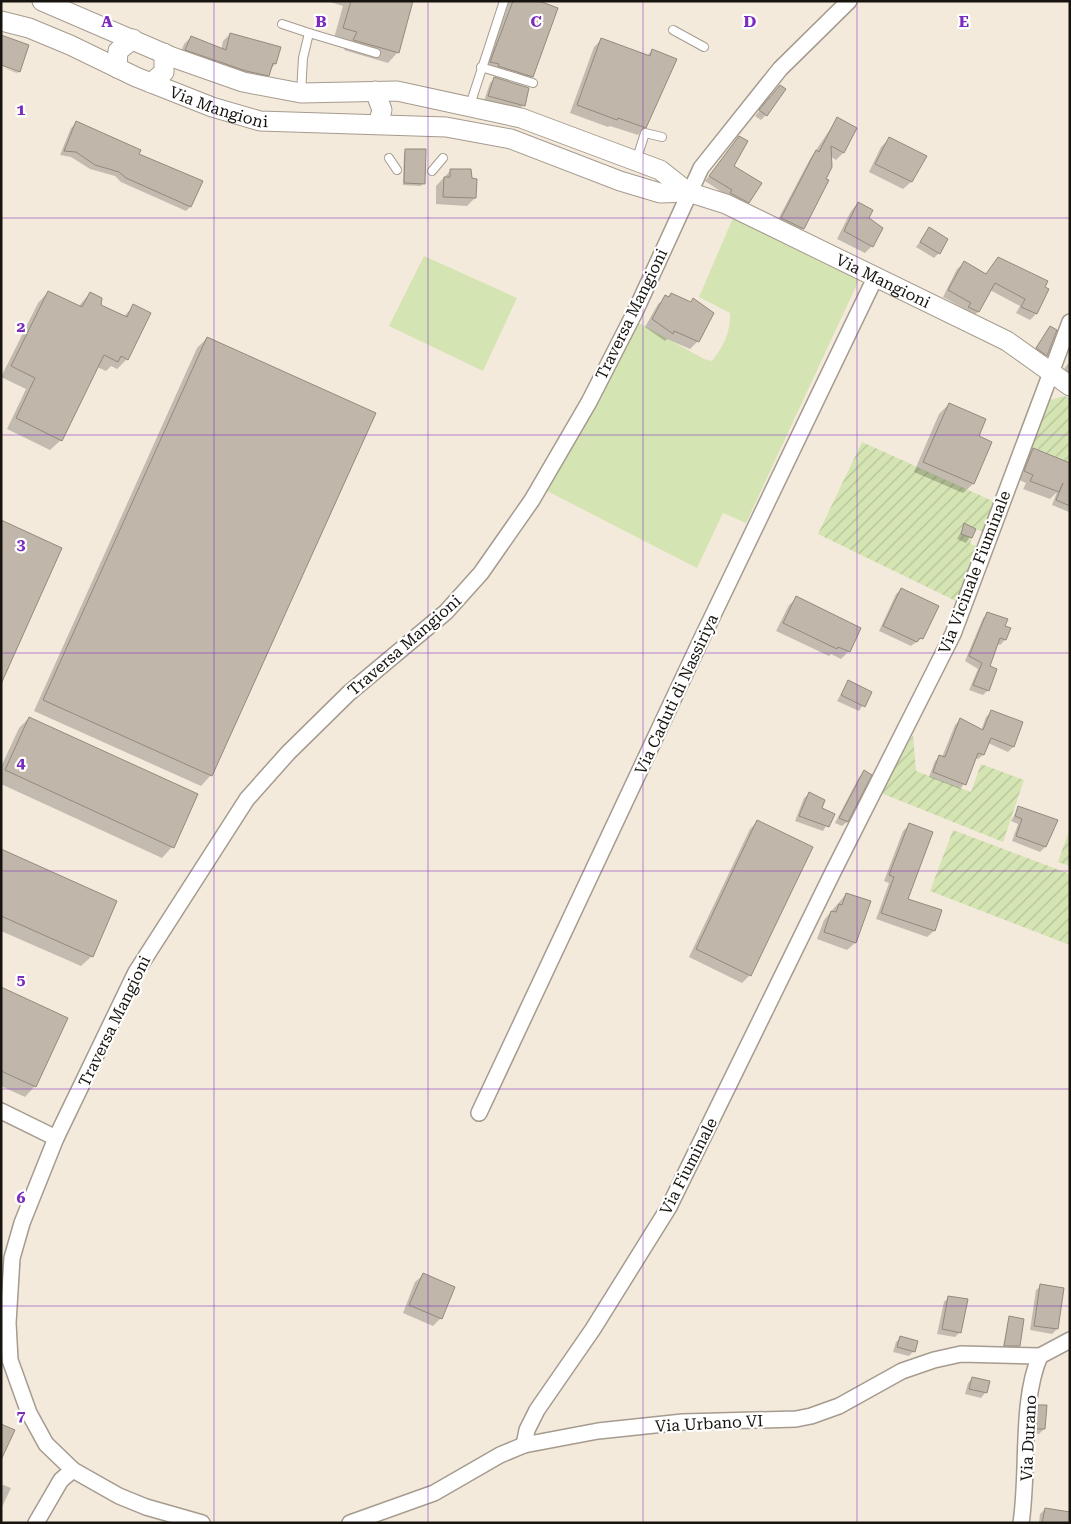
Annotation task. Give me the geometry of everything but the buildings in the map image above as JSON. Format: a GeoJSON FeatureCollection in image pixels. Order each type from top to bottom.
{"type":"FeatureCollection","features":[{"type":"Feature","properties":{"kind":"street","name":"Via Mangioni"},"geometry":{"type":"LineString","coordinates":[[42,1],[164,54],[243,82],[299,92],[398,90],[521,118],[660,170],[688,192]]}},
{"type":"Feature","properties":{"kind":"street","name":"Traversa Mangioni"},"geometry":{"type":"LineString","coordinates":[[4,1321],[12,1258],[22,1223],[56,1138],[136,972],[247,799],[288,753],[349,693],[446,612],[481,573],[516,523],[589,402],[635,312],[688,192],[701,168],[780,69],[849,1]]}},
{"type":"Feature","properties":{"kind":"street","name":"Via Mangioni"},"geometry":{"type":"LineString","coordinates":[[1,21],[29,28],[151,83],[212,107],[260,121],[444,128],[511,139],[623,182],[660,193],[688,192],[726,204],[1007,341],[1070,386]]}},
{"type":"Feature","properties":{"kind":"street"},"geometry":{"type":"LineString","coordinates":[[117,68],[118,51],[133,39]]}},
{"type":"Feature","properties":{"kind":"street","name":"Via Mangioni"},"geometry":{"type":"LineString","coordinates":[[151,83],[164,72],[164,54]]}},
{"type":"Feature","properties":{"kind":"street"},"geometry":{"type":"LineString","coordinates":[[369,91],[361,109],[371,124]]}},
{"type":"Feature","properties":{"kind":"street","name":"Via Mangioni"},"geometry":{"type":"LineString","coordinates":[[295,123],[283,107],[299,92]]}},
{"type":"Feature","properties":{"kind":"street"},"geometry":{"type":"LineString","coordinates":[[456,102],[460,116],[444,128],[433,112],[456,102]]}},
{"type":"Feature","properties":{"kind":"street"},"geometry":{"type":"LineString","coordinates":[[548,154],[544,139],[557,131]]}},
{"type":"Feature","properties":{"kind":"street"},"geometry":{"type":"LineString","coordinates":[[623,182],[622,168],[632,159]]}},
{"type":"Feature","properties":{"kind":"street","name":"Via Caduti di Nassiriya"},"geometry":{"type":"LineString","coordinates":[[479,1113],[701,640],[876,276]]}},
{"type":"Feature","properties":{"kind":"street"},"geometry":{"type":"LineString","coordinates":[[1051,373],[1070,322]]}},
{"type":"Feature","properties":{"kind":"street","name":"Via Vicinale Fiuminale"},"geometry":{"type":"LineString","coordinates":[[832,874],[953,634],[1051,373]]}},
{"type":"Feature","properties":{"kind":"street","name":"Via Fiuminale"},"geometry":{"type":"LineString","coordinates":[[524,1445],[537,1410],[593,1329],[669,1207],[832,874]]}},
{"type":"Feature","properties":{"kind":"street"},"geometry":{"type":"LineString","coordinates":[[1,1111],[56,1138]]}},
{"type":"Feature","properties":{"kind":"street"},"geometry":{"type":"LineString","coordinates":[[4,1321],[10,1360],[28,1413],[46,1444],[73,1470],[119,1496],[146,1508],[202,1523]]}},
{"type":"Feature","properties":{"kind":"street","name":"Via Urbano VI"},"geometry":{"type":"LineString","coordinates":[[350,1523],[434,1493],[500,1455],[524,1445],[598,1431],[674,1423],[796,1419],[812,1416],[839,1406],[902,1371],[934,1360],[961,1354],[1040,1356],[1070,1340]]}},
{"type":"Feature","properties":{"kind":"street","name":"Via Durano"},"geometry":{"type":"LineString","coordinates":[[1021,1523],[1030,1387],[1040,1356]]}},
{"type":"Feature","properties":{"kind":"street"},"geometry":{"type":"LineString","coordinates":[[36,1523],[60,1480],[73,1470]]}},
{"type":"Feature","properties":{"kind":"lane"},"geometry":{"type":"LineString","coordinates":[[456,102],[481,67],[504,1]]}},
{"type":"Feature","properties":{"kind":"lane"},"geometry":{"type":"LineString","coordinates":[[282,24],[376,53]]}},
{"type":"Feature","properties":{"kind":"lane"},"geometry":{"type":"LineString","coordinates":[[672,30],[704,47]]}},
{"type":"Feature","properties":{"kind":"lane"},"geometry":{"type":"LineString","coordinates":[[299,92],[303,58],[309,32]]}},
{"type":"Feature","properties":{"kind":"lane"},"geometry":{"type":"LineString","coordinates":[[481,67],[533,83]]}},
{"type":"Feature","properties":{"kind":"lane"},"geometry":{"type":"LineString","coordinates":[[632,159],[645,133],[662,138]]}},
{"type":"Feature","properties":{"kind":"lane"},"geometry":{"type":"LineString","coordinates":[[389,158],[397,170]]}},
{"type":"Feature","properties":{"kind":"lane"},"geometry":{"type":"LineString","coordinates":[[432,171],[443,158]]}},
{"type":"Feature","properties":{"kind":"green space"},"geometry":{"type":"Polygon","coordinates":[[[733,218],[859,280],[746,523],[723,513],[697,568],[547,491],[639,323],[704,359],[712,361],[716,356],[728,333],[730,313],[699,297],[733,218]]]}},
{"type":"Feature","properties":{"kind":"green space"},"geometry":{"type":"Polygon","coordinates":[[[424,256],[517,298],[483,371],[389,326],[424,256]]]}},
{"type":"Feature","properties":{"kind":"green space"},"geometry":{"type":"Polygon","coordinates":[[[1064,396],[1070,398],[1070,463],[1027,445],[1047,401],[1064,396]]]}},
{"type":"Feature","properties":{"kind":"green space"},"geometry":{"type":"Polygon","coordinates":[[[862,442],[997,503],[986,533],[964,524],[961,534],[972,538],[970,544],[981,547],[960,603],[818,534],[862,442]]]}},
{"type":"Feature","properties":{"kind":"green space"},"geometry":{"type":"Polygon","coordinates":[[[913,735],[916,771],[971,792],[981,764],[1024,780],[1003,842],[881,793],[913,735]]]}},
{"type":"Feature","properties":{"kind":"green space"},"geometry":{"type":"Polygon","coordinates":[[[1070,828],[1070,866],[1058,862],[1070,828]]]}},
{"type":"Feature","properties":{"kind":"green space"},"geometry":{"type":"Polygon","coordinates":[[[953,830],[1070,874],[1070,945],[930,891],[953,830]]]}}]}
